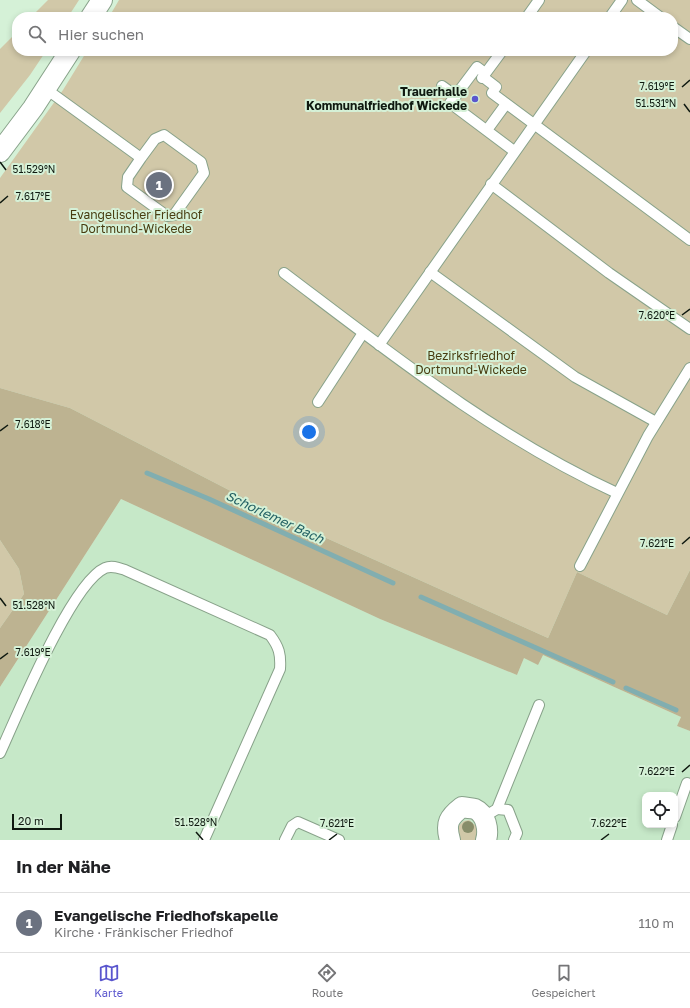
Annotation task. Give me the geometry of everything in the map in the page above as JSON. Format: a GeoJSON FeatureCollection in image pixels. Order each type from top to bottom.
{"type":"FeatureCollection","features":[{"type":"Feature","properties":{"kind":"street"},"geometry":{"type":"LineString","coordinates":[[94,12],[102,0]]}},
{"type":"Feature","properties":{"kind":"street"},"geometry":{"type":"LineString","coordinates":[[0,152],[33,108],[67,56]]}},
{"type":"Feature","properties":{"kind":"street"},"geometry":{"type":"LineString","coordinates":[[450,840],[447,830],[451,816],[462,807],[490,813],[486,840]]}},
{"type":"Feature","properties":{"kind":"lane"},"geometry":{"type":"LineString","coordinates":[[531,12],[539,0]]}},
{"type":"Feature","properties":{"kind":"lane"},"geometry":{"type":"LineString","coordinates":[[614,12],[622,0]]}},
{"type":"Feature","properties":{"kind":"lane"},"geometry":{"type":"LineString","coordinates":[[637,0],[653,12]]}},
{"type":"Feature","properties":{"kind":"lane"},"geometry":{"type":"LineString","coordinates":[[678,31],[690,40]]}},
{"type":"Feature","properties":{"kind":"lane"},"geometry":{"type":"LineString","coordinates":[[483,77],[498,56]]}},
{"type":"Feature","properties":{"kind":"lane"},"geometry":{"type":"LineString","coordinates":[[379,345],[514,151],[582,56]]}},
{"type":"Feature","properties":{"kind":"lane"},"geometry":{"type":"LineString","coordinates":[[514,151],[450,103],[477,66],[483,77],[496,87],[492,93],[690,240]]}},
{"type":"Feature","properties":{"kind":"lane"},"geometry":{"type":"LineString","coordinates":[[442,86],[456,96]]}},
{"type":"Feature","properties":{"kind":"lane"},"geometry":{"type":"LineString","coordinates":[[46,89],[141,158]]}},
{"type":"Feature","properties":{"kind":"lane"},"geometry":{"type":"LineString","coordinates":[[487,130],[506,104]]}},
{"type":"Feature","properties":{"kind":"lane"},"geometry":{"type":"LineString","coordinates":[[164,135],[201,162],[204,173],[174,215],[167,216],[127,187],[128,176],[141,158],[155,140],[164,135]]}},
{"type":"Feature","properties":{"kind":"lane"},"geometry":{"type":"LineString","coordinates":[[491,184],[609,273],[690,329]]}},
{"type":"Feature","properties":{"kind":"lane"},"geometry":{"type":"LineString","coordinates":[[430,272],[575,377],[656,422]]}},
{"type":"Feature","properties":{"kind":"lane"},"geometry":{"type":"LineString","coordinates":[[284,273],[379,345],[524,444],[578,475],[617,493]]}},
{"type":"Feature","properties":{"kind":"lane"},"geometry":{"type":"LineString","coordinates":[[318,402],[363,333]]}},
{"type":"Feature","properties":{"kind":"lane"},"geometry":{"type":"LineString","coordinates":[[580,566],[617,493],[656,422],[690,368]]}},
{"type":"Feature","properties":{"kind":"lane"},"geometry":{"type":"LineString","coordinates":[[0,753],[40,664],[83,587],[94,575],[105,568],[114,566],[125,570],[270,635],[279,647],[281,658],[280,669],[204,840]]}},
{"type":"Feature","properties":{"kind":"lane"},"geometry":{"type":"LineString","coordinates":[[490,813],[539,705]]}},
{"type":"Feature","properties":{"kind":"lane"},"geometry":{"type":"LineString","coordinates":[[678,808],[687,783]]}},
{"type":"Feature","properties":{"kind":"lane"},"geometry":{"type":"LineString","coordinates":[[490,813],[508,810],[516,833],[514,840]]}},
{"type":"Feature","properties":{"kind":"lane"},"geometry":{"type":"LineString","coordinates":[[285,840],[292,826],[298,822],[339,840]]}},
{"type":"Feature","properties":{"kind":"lane"},"geometry":{"type":"LineString","coordinates":[[667,840],[671,828]]}},
{"type":"Feature","properties":{"kind":"shaded area"},"geometry":{"type":"Polygon","coordinates":[[[0,388],[70,408],[293,523],[548,638],[577,572],[667,615],[690,570],[690,731],[677,726],[681,717],[543,655],[538,665],[524,658],[517,675],[380,619],[121,499],[0,687],[0,628],[24,594],[19,569],[0,540],[0,388]]]}},
{"type":"Feature","properties":{"kind":"shaded area"},"geometry":{"type":"Polygon","coordinates":[[[121,499],[380,619],[517,675],[524,658],[543,655],[681,717],[677,726],[690,731],[690,840],[0,840],[0,687],[121,499]]]}},
{"type":"Feature","properties":{"kind":"green space"},"geometry":{"type":"Polygon","coordinates":[[[48,0],[79,0],[71,12],[36,12],[48,0]]]}},
{"type":"Feature","properties":{"kind":"green space","name":"Bezirksfriedhof Dortmund-Wickede"},"geometry":{"type":"Polygon","coordinates":[[[119,0],[690,0],[690,570],[667,615],[577,572],[548,638],[293,523],[70,408],[0,388],[0,178],[63,90],[84,56],[678,56],[678,12],[112,12],[119,0]]]}},
{"type":"Feature","properties":{"kind":"green space"},"geometry":{"type":"Polygon","coordinates":[[[12,37],[12,56],[43,56],[30,75],[0,113],[0,49],[12,37]]]}},
{"type":"Feature","properties":{"kind":"green space"},"geometry":{"type":"Polygon","coordinates":[[[0,540],[19,569],[24,594],[0,628],[0,540]]]}},
{"type":"Feature","properties":{"kind":"green space"},"geometry":{"type":"Polygon","coordinates":[[[469,820],[476,826],[478,832],[476,840],[457,840],[457,827],[464,821],[469,820]]]}},
{"type":"Feature","properties":{"kind":"waterway","name":"Schorlemer Bach"},"geometry":{"type":"LineString","coordinates":[[147,473],[209,499],[393,583]]}},
{"type":"Feature","properties":{"kind":"waterway","name":"Schorlemer Bach"},"geometry":{"type":"LineString","coordinates":[[421,597],[613,682]]}},
{"type":"Feature","properties":{"kind":"waterway","name":"Schorlemer Bach"},"geometry":{"type":"LineString","coordinates":[[626,688],[676,710]]}},
{"type":"Feature","properties":{"kind":"place","name":"Trauerhalle Kommunalfriedhof Wickede"},"geometry":{"type":"Point","coordinates":[475,99]}},
{"type":"Feature","properties":{"kind":"place","name":"Evangelische Friedhofskapelle"},"geometry":{"type":"Point","coordinates":[159,185]}},
{"type":"Feature","properties":{"kind":"park label","name":"Evangelischer Friedhof Dortmund-Wickede"},"geometry":{"type":"Point","coordinates":[136,222]}}]}
